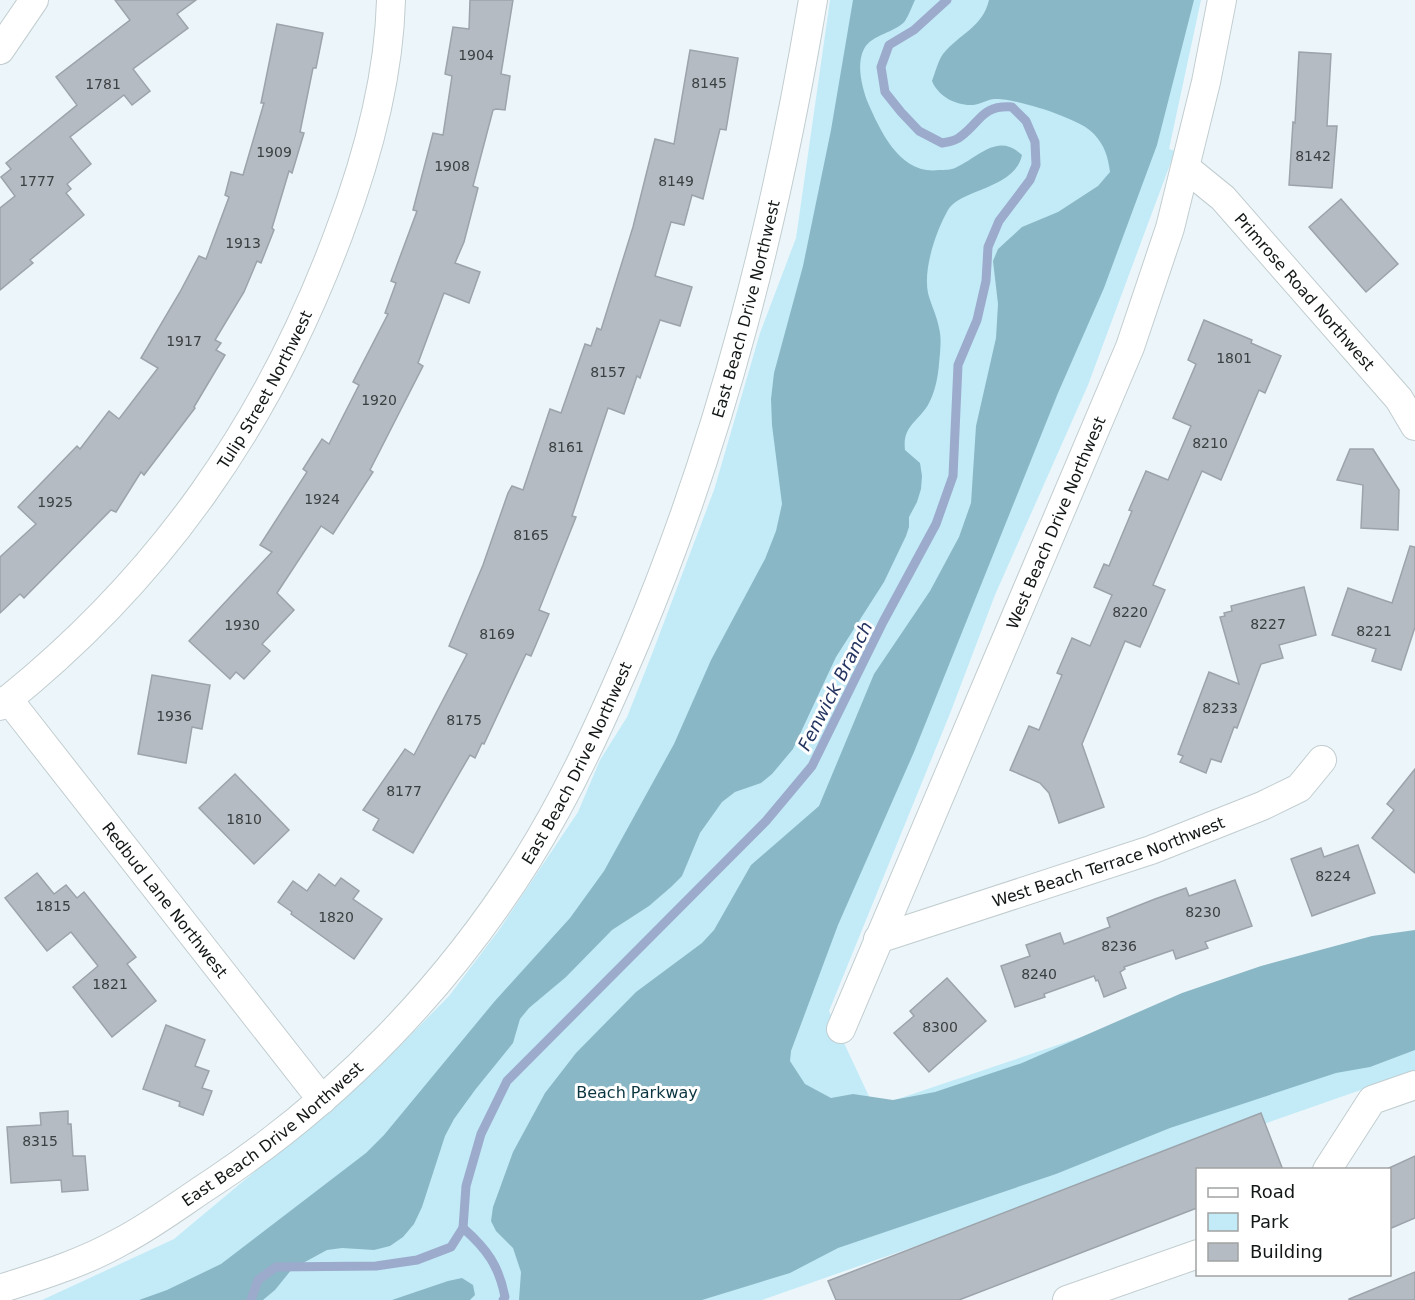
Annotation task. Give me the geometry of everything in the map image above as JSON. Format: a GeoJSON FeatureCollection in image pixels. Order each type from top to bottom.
{"type":"FeatureCollection","features":[{"type":"Feature","properties":{"kind":"street"},"geometry":{"type":"LineString","coordinates":[[0,50],[34,0]]}},
{"type":"Feature","properties":{"kind":"street","name":"Tulip Street Northwest"},"geometry":{"type":"LineString","coordinates":[[4,702],[88,629],[154,556],[219,471],[263,401],[307,313],[357,181],[381,91],[391,0]]}},
{"type":"Feature","properties":{"kind":"street","name":"East Beach Drive Northwest"},"geometry":{"type":"LineString","coordinates":[[0,1289],[55,1271],[120,1242],[258,1152],[322,1100],[371,1055],[407,1017],[453,963],[498,904],[525,863],[563,799],[613,693],[650,607],[702,464],[735,356],[779,181],[813,0]]}},
{"type":"Feature","properties":{"kind":"street","name":"West Beach Drive Northwest"},"geometry":{"type":"LineString","coordinates":[[841,1029],[1130,347],[1159,265],[1186,168],[1222,0]]}},
{"type":"Feature","properties":{"kind":"street","name":"Primrose Road Northwest"},"geometry":{"type":"LineString","coordinates":[[1186,168],[1222,198],[1399,399],[1415,426]]}},
{"type":"Feature","properties":{"kind":"street","name":"Redbud Lane Northwest"},"geometry":{"type":"LineString","coordinates":[[4,702],[322,1100]]}},
{"type":"Feature","properties":{"kind":"street","name":"West Beach Terrace Northwest"},"geometry":{"type":"LineString","coordinates":[[878,939],[1151,850],[1262,806],[1299,788],[1322,760]]}},
{"type":"Feature","properties":{"kind":"street"},"geometry":{"type":"LineString","coordinates":[[1328,1168],[1372,1100],[1415,1085]]}},
{"type":"Feature","properties":{"kind":"street"},"geometry":{"type":"LineString","coordinates":[[1067,1300],[1196,1254]]}},
{"type":"Feature","properties":{"kind":"green space","name":"Beach Parkway"},"geometry":{"type":"Polygon","coordinates":[[[830,0],[1201,0],[1169,149],[1175,151],[1088,385],[995,595],[951,711],[829,1011],[874,1107],[1345,948],[1415,931],[1415,1071],[762,1300],[42,1300],[174,1239],[376,1070],[449,996],[499,930],[578,812],[600,760],[627,717],[652,654],[714,490],[760,333],[796,238],[830,0]]]}},
{"type":"Feature","properties":{"kind":"green space"},"geometry":{"type":"Polygon","coordinates":[[[853,0],[915,0],[905,21],[872,40],[864,49],[860,62],[862,83],[868,103],[886,138],[903,159],[925,170],[944,170],[955,168],[997,146],[1005,146],[1022,155],[1017,166],[1009,175],[954,203],[939,228],[927,273],[928,293],[940,332],[938,374],[931,399],[909,429],[905,442],[905,450],[920,463],[921,489],[909,517],[906,536],[884,582],[836,657],[793,749],[772,774],[761,783],[735,792],[722,802],[700,833],[682,876],[671,887],[649,906],[612,930],[520,1019],[513,1043],[454,1119],[445,1136],[422,1207],[414,1224],[403,1237],[390,1246],[374,1250],[342,1248],[327,1250],[292,1269],[275,1290],[263,1300],[139,1300],[167,1290],[221,1264],[366,1153],[384,1135],[494,1002],[570,918],[604,871],[674,744],[711,660],[765,559],[776,531],[782,504],[772,425],[771,399],[774,373],[803,266],[831,130],[853,0]]]}},
{"type":"Feature","properties":{"kind":"green space"},"geometry":{"type":"Polygon","coordinates":[[[989,0],[1194,0],[1157,145],[1104,288],[1058,393],[914,752],[838,925],[791,1051],[790,1061],[805,1084],[831,1098],[853,1094],[893,1100],[935,1092],[1022,1063],[1182,993],[1261,966],[1372,936],[1415,930],[1415,1050],[1370,1067],[1336,1073],[1170,1128],[1056,1174],[838,1248],[790,1273],[702,1300],[519,1300],[521,1272],[513,1248],[496,1231],[491,1221],[493,1207],[513,1152],[545,1093],[576,1053],[636,992],[702,943],[714,930],[751,865],[819,806],[874,674],[930,591],[959,537],[971,503],[976,426],[996,338],[998,304],[993,261],[998,249],[1022,227],[1058,212],[1098,186],[1110,172],[1101,143],[1087,128],[1076,122],[1048,110],[1005,100],[992,99],[973,105],[960,104],[948,99],[935,86],[932,81],[941,57],[982,17],[989,0]]]}},
{"type":"Feature","properties":{"kind":"green space"},"geometry":{"type":"Polygon","coordinates":[[[462,1278],[473,1285],[475,1295],[470,1300],[392,1300],[448,1281],[462,1278]]]}},
{"type":"Feature","properties":{"kind":"building"},"geometry":{"type":"Polygon","coordinates":[[[115,0],[196,0],[177,14],[188,28],[133,69],[150,91],[132,105],[124,95],[70,137],[91,164],[67,184],[71,189],[66,193],[84,215],[30,260],[33,263],[0,290],[0,208],[15,196],[1,177],[11,169],[6,163],[77,105],[56,77],[130,20],[115,0]]]}},
{"type":"Feature","properties":{"kind":"building"},"geometry":{"type":"Polygon","coordinates":[[[470,0],[513,0],[501,74],[510,76],[505,110],[493,110],[473,186],[478,188],[464,242],[455,263],[480,272],[469,303],[444,293],[418,363],[423,366],[370,470],[373,472],[333,534],[321,526],[277,593],[294,610],[262,644],[270,651],[244,679],[236,672],[230,679],[189,641],[272,552],[260,545],[307,472],[303,469],[322,439],[329,444],[359,385],[353,382],[388,314],[385,313],[396,283],[391,281],[417,211],[413,210],[433,133],[443,135],[452,76],[445,74],[453,27],[469,29],[470,0]]]}},
{"type":"Feature","properties":{"kind":"building"},"geometry":{"type":"Polygon","coordinates":[[[277,24],[323,33],[316,68],[313,68],[300,132],[304,133],[292,173],[289,171],[272,228],[274,230],[261,263],[257,261],[244,292],[215,340],[221,343],[216,350],[225,355],[195,408],[144,475],[141,472],[116,512],[111,510],[24,598],[20,594],[0,613],[0,557],[36,524],[18,507],[77,446],[80,449],[109,411],[119,419],[158,368],[141,358],[199,256],[206,259],[229,197],[225,195],[231,172],[243,175],[264,103],[261,103],[277,24]]]}},
{"type":"Feature","properties":{"kind":"building"},"geometry":{"type":"Polygon","coordinates":[[[690,50],[738,58],[726,130],[720,129],[703,199],[692,195],[684,225],[671,222],[655,276],[692,287],[680,326],[660,320],[640,378],[637,376],[624,414],[608,408],[572,516],[576,517],[539,610],[549,614],[531,656],[526,654],[484,744],[482,743],[475,758],[470,755],[413,853],[373,830],[379,819],[363,810],[405,749],[414,755],[467,654],[449,646],[483,565],[508,493],[512,486],[523,490],[550,409],[561,413],[585,344],[591,346],[597,328],[601,330],[633,227],[655,139],[674,144],[690,50]]]}},
{"type":"Feature","properties":{"kind":"building"},"geometry":{"type":"Polygon","coordinates":[[[1299,52],[1331,54],[1327,126],[1337,126],[1332,188],[1289,185],[1299,52]]]}},
{"type":"Feature","properties":{"kind":"building"},"geometry":{"type":"Polygon","coordinates":[[[1341,199],[1398,264],[1366,292],[1309,227],[1341,199]]]}},
{"type":"Feature","properties":{"kind":"building"},"geometry":{"type":"Polygon","coordinates":[[[1204,320],[1252,340],[1251,343],[1281,356],[1265,393],[1259,390],[1221,480],[1202,471],[1153,585],[1165,590],[1140,647],[1125,641],[1082,744],[1104,807],[1059,823],[1049,793],[1040,783],[1010,770],[1029,726],[1039,730],[1062,675],[1057,673],[1072,638],[1090,646],[1112,595],[1094,587],[1104,564],[1109,566],[1146,471],[1168,480],[1191,426],[1173,418],[1196,364],[1188,360],[1204,320]]]}},
{"type":"Feature","properties":{"kind":"building"},"geometry":{"type":"Polygon","coordinates":[[[1350,449],[1373,449],[1399,490],[1398,530],[1361,528],[1363,485],[1337,480],[1350,449]]]}},
{"type":"Feature","properties":{"kind":"building"},"geometry":{"type":"Polygon","coordinates":[[[1410,546],[1415,547],[1415,627],[1401,670],[1372,661],[1376,649],[1332,635],[1348,588],[1392,603],[1410,546]]]}},
{"type":"Feature","properties":{"kind":"building"},"geometry":{"type":"Polygon","coordinates":[[[1304,587],[1316,635],[1279,645],[1283,658],[1261,664],[1237,728],[1234,727],[1221,762],[1211,759],[1206,773],[1180,762],[1183,756],[1178,754],[1209,672],[1239,684],[1220,617],[1232,611],[1231,606],[1304,587]]]}},
{"type":"Feature","properties":{"kind":"building"},"geometry":{"type":"Polygon","coordinates":[[[152,675],[210,685],[202,729],[192,727],[186,763],[138,754],[152,675]]]}},
{"type":"Feature","properties":{"kind":"building"},"geometry":{"type":"Polygon","coordinates":[[[1415,769],[1415,873],[1372,838],[1394,810],[1387,804],[1415,769]]]}},
{"type":"Feature","properties":{"kind":"building"},"geometry":{"type":"Polygon","coordinates":[[[235,774],[289,830],[254,864],[199,808],[235,774]]]}},
{"type":"Feature","properties":{"kind":"building"},"geometry":{"type":"Polygon","coordinates":[[[1358,845],[1375,893],[1312,916],[1291,859],[1321,848],[1324,857],[1358,845]]]}},
{"type":"Feature","properties":{"kind":"building"},"geometry":{"type":"Polygon","coordinates":[[[37,873],[54,894],[66,885],[77,898],[84,892],[136,957],[127,964],[156,1001],[112,1037],[73,987],[98,966],[71,932],[47,951],[5,898],[37,873]]]}},
{"type":"Feature","properties":{"kind":"building"},"geometry":{"type":"Polygon","coordinates":[[[319,874],[335,886],[341,878],[359,891],[353,899],[382,919],[354,959],[291,914],[292,912],[278,902],[293,881],[307,891],[319,874]]]}},
{"type":"Feature","properties":{"kind":"building"},"geometry":{"type":"Polygon","coordinates":[[[1235,880],[1252,926],[1205,942],[1208,948],[1176,959],[1173,950],[1124,967],[1125,969],[1120,972],[1126,988],[1104,997],[1098,980],[1096,981],[1094,976],[1015,1007],[1001,966],[1030,956],[1026,945],[1060,933],[1064,944],[1110,927],[1107,918],[1155,899],[1186,888],[1189,896],[1235,880]]]}},
{"type":"Feature","properties":{"kind":"building"},"geometry":{"type":"Polygon","coordinates":[[[947,978],[986,1021],[929,1072],[894,1033],[914,1016],[910,1011],[947,978]]]}},
{"type":"Feature","properties":{"kind":"building"},"geometry":{"type":"Polygon","coordinates":[[[166,1025],[205,1040],[195,1066],[209,1071],[202,1088],[212,1091],[203,1115],[179,1106],[180,1102],[143,1089],[166,1025]]]}},
{"type":"Feature","properties":{"kind":"building"},"geometry":{"type":"Polygon","coordinates":[[[68,1111],[73,1156],[85,1156],[88,1190],[62,1192],[61,1180],[11,1183],[7,1127],[41,1125],[40,1113],[68,1111]]]}},
{"type":"Feature","properties":{"kind":"building"},"geometry":{"type":"Polygon","coordinates":[[[1261,1113],[1282,1168],[1196,1168],[1196,1208],[959,1300],[836,1300],[828,1281],[1261,1113]]]}},
{"type":"Feature","properties":{"kind":"building"},"geometry":{"type":"Polygon","coordinates":[[[1415,1156],[1415,1218],[1391,1228],[1391,1168],[1389,1168],[1415,1156]]]}},
{"type":"Feature","properties":{"kind":"building"},"geometry":{"type":"Polygon","coordinates":[[[1415,1272],[1415,1300],[1349,1300],[1349,1299],[1415,1272]]]}},
{"type":"Feature","properties":{"kind":"waterway","name":"Fenwick Branch"},"geometry":{"type":"LineString","coordinates":[[251,1300],[258,1280],[276,1267],[376,1266],[417,1260],[451,1247],[463,1228],[466,1186],[481,1134],[507,1081],[766,821],[812,766],[883,622],[936,524],[953,476],[958,365],[977,320],[986,281],[988,247],[999,221],[1030,180],[1036,165],[1035,142],[1026,121],[1012,107],[1002,107],[987,112],[958,138],[942,143],[919,131],[885,92],[881,67],[889,45],[914,30],[947,0]]}},
{"type":"Feature","properties":{"kind":"waterway"},"geometry":{"type":"LineString","coordinates":[[463,1228],[479,1243],[491,1259],[502,1286],[505,1297],[503,1300]]}}]}
